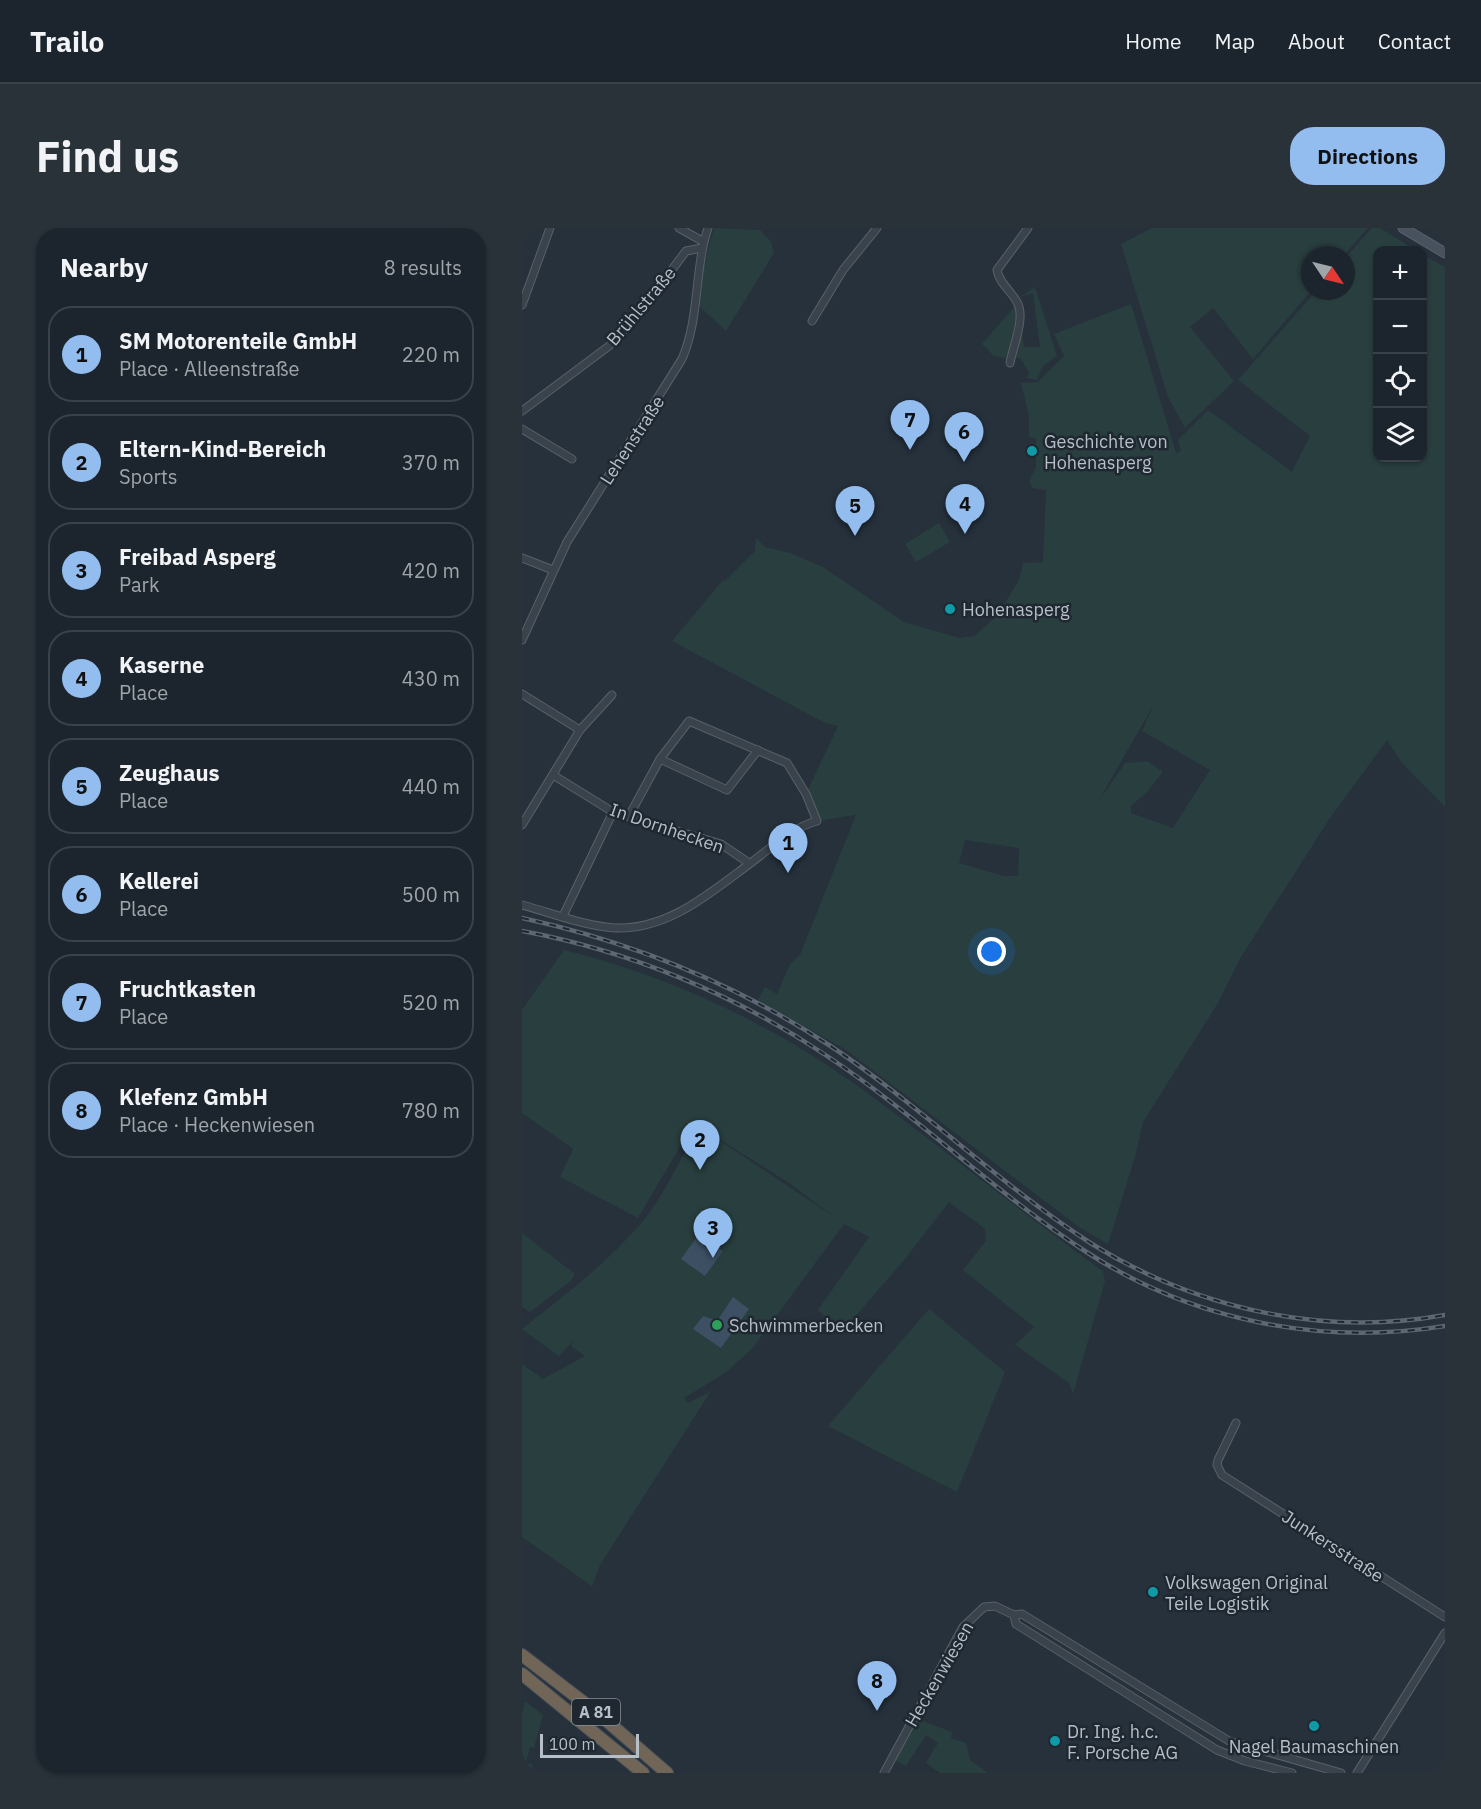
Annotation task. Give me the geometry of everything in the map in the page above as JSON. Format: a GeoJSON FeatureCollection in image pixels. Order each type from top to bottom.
{"type":"FeatureCollection","features":[{"type":"Feature","properties":{"kind":"highway","name":"A 81"},"geometry":{"type":"LineString","coordinates":[[522,1655],[600,1715],[667,1773]]}},
{"type":"Feature","properties":{"kind":"highway","name":"A 81"},"geometry":{"type":"LineString","coordinates":[[522,1674],[643,1773]]}},
{"type":"Feature","properties":{"kind":"main road"},"geometry":{"type":"LineString","coordinates":[[1403,228],[1445,252]]}},
{"type":"Feature","properties":{"kind":"street"},"geometry":{"type":"LineString","coordinates":[[522,305],[550,228]]}},
{"type":"Feature","properties":{"kind":"street"},"geometry":{"type":"LineString","coordinates":[[679,228],[703,245]]}},
{"type":"Feature","properties":{"kind":"street","name":"Lehenstraße"},"geometry":{"type":"LineString","coordinates":[[522,640],[567,542],[682,358],[689,335],[703,245],[708,228]]}},
{"type":"Feature","properties":{"kind":"street"},"geometry":{"type":"LineString","coordinates":[[812,321],[843,270],[877,228]]}},
{"type":"Feature","properties":{"kind":"street"},"geometry":{"type":"LineString","coordinates":[[1010,363],[1021,313],[1017,301],[1005,286],[997,270],[1028,228]]}},
{"type":"Feature","properties":{"kind":"street","name":"Brühlstraße"},"geometry":{"type":"LineString","coordinates":[[522,411],[609,346],[636,316],[686,251],[703,245]]}},
{"type":"Feature","properties":{"kind":"street"},"geometry":{"type":"LineString","coordinates":[[522,429],[572,459]]}},
{"type":"Feature","properties":{"kind":"street"},"geometry":{"type":"LineString","coordinates":[[522,558],[553,570]]}},
{"type":"Feature","properties":{"kind":"street"},"geometry":{"type":"LineString","coordinates":[[522,694],[580,730]]}},
{"type":"Feature","properties":{"kind":"street"},"geometry":{"type":"LineString","coordinates":[[522,825],[580,730],[612,695]]}},
{"type":"Feature","properties":{"kind":"street"},"geometry":{"type":"LineString","coordinates":[[522,905],[613,928],[637,928],[689,908],[807,824],[817,821],[790,766],[758,750],[689,722],[660,759],[629,816]]}},
{"type":"Feature","properties":{"kind":"street"},"geometry":{"type":"LineString","coordinates":[[660,759],[727,790],[758,750]]}},
{"type":"Feature","properties":{"kind":"street","name":"In Dornhecken"},"geometry":{"type":"LineString","coordinates":[[553,775],[613,812],[721,844],[750,863]]}},
{"type":"Feature","properties":{"kind":"street"},"geometry":{"type":"LineString","coordinates":[[563,916],[613,812]]}},
{"type":"Feature","properties":{"kind":"street","name":"Junkersstraße"},"geometry":{"type":"LineString","coordinates":[[1236,1423],[1218,1460],[1217,1465],[1222,1475],[1445,1617]]}},
{"type":"Feature","properties":{"kind":"street","name":"Heckenwiesen"},"geometry":{"type":"LineString","coordinates":[[884,1773],[963,1627],[984,1607],[995,1606],[1014,1615]]}},
{"type":"Feature","properties":{"kind":"street"},"geometry":{"type":"LineString","coordinates":[[1292,1773],[1245,1761],[1217,1750],[1016,1623],[1014,1615],[1022,1614],[1229,1741],[1341,1773]]}},
{"type":"Feature","properties":{"kind":"street"},"geometry":{"type":"LineString","coordinates":[[1357,1773],[1445,1633]]}},
{"type":"Feature","properties":{"kind":"street"},"geometry":{"type":"LineString","coordinates":[[1118,1688],[1126,1676]]}},
{"type":"Feature","properties":{"kind":"green space"},"geometry":{"type":"Polygon","coordinates":[[[714,228],[760,230],[771,242],[774,253],[726,331],[698,305],[702,273],[714,228]]]}},
{"type":"Feature","properties":{"kind":"green space"},"geometry":{"type":"Polygon","coordinates":[[[1152,228],[1368,228],[1352,246],[1301,246],[1301,300],[1303,300],[1253,359],[1213,308],[1190,327],[1234,381],[1185,428],[1168,397],[1121,244],[1152,228]]]}},
{"type":"Feature","properties":{"kind":"green space"},"geometry":{"type":"Polygon","coordinates":[[[1372,228],[1380,228],[1409,246],[1373,246],[1373,462],[1427,462],[1427,257],[1445,267],[1445,807],[1402,763],[1387,740],[1330,818],[1241,957],[1218,1003],[1143,1122],[1135,1157],[1108,1244],[1079,1227],[846,1050],[758,1000],[765,987],[777,994],[790,964],[800,955],[856,815],[817,821],[806,794],[838,726],[823,722],[672,641],[723,580],[725,581],[755,551],[756,538],[765,547],[790,553],[823,567],[904,622],[960,638],[974,636],[997,616],[1019,580],[1023,563],[1043,562],[1046,490],[1032,488],[1029,481],[1036,467],[1036,439],[1029,437],[1029,416],[1021,383],[1038,382],[1064,356],[1054,334],[1131,304],[1176,453],[1181,451],[1178,440],[1208,410],[1292,472],[1310,436],[1238,380],[1308,300],[1355,300],[1355,247],[1372,228]],[[1153,706],[1098,802],[1125,763],[1147,761],[1163,772],[1147,792],[1131,806],[1131,813],[1173,828],[1210,770],[1142,731],[1153,706]],[[965,840],[959,863],[1004,876],[1018,876],[1019,848],[965,840]]]}},
{"type":"Feature","properties":{"kind":"green space"},"geometry":{"type":"Polygon","coordinates":[[[1035,287],[1057,356],[1043,366],[1037,380],[1027,378],[1029,372],[1020,358],[1014,358],[1021,327],[1024,347],[1040,347],[1033,293],[1020,297],[1035,287]]]}},
{"type":"Feature","properties":{"kind":"green space"},"geometry":{"type":"Polygon","coordinates":[[[1016,305],[1017,314],[1009,354],[1005,358],[994,356],[982,344],[1016,305]]]}},
{"type":"Feature","properties":{"kind":"green space"},"geometry":{"type":"Polygon","coordinates":[[[939,523],[950,542],[916,562],[905,544],[939,523]]]}},
{"type":"Feature","properties":{"kind":"green space"},"geometry":{"type":"Polygon","coordinates":[[[564,950],[602,960],[677,987],[714,1002],[785,1039],[852,1082],[1103,1271],[1105,1281],[1073,1394],[1069,1383],[1015,1345],[1034,1327],[963,1270],[986,1241],[985,1229],[949,1202],[905,1259],[841,1333],[818,1310],[869,1237],[844,1224],[752,1349],[725,1373],[684,1398],[688,1403],[711,1391],[600,1565],[592,1586],[522,1537],[522,1364],[543,1379],[585,1356],[571,1346],[574,1340],[559,1356],[522,1329],[600,1265],[629,1237],[665,1188],[698,1126],[836,1218],[789,1183],[694,1123],[638,1218],[560,1177],[573,1149],[522,1113],[522,1010],[564,950]]]}},
{"type":"Feature","properties":{"kind":"green space"},"geometry":{"type":"Polygon","coordinates":[[[522,1233],[575,1274],[571,1281],[530,1312],[522,1307],[522,1233]]]}},
{"type":"Feature","properties":{"kind":"green space"},"geometry":{"type":"Polygon","coordinates":[[[929,1309],[1005,1372],[957,1492],[828,1426],[929,1309]]]}},
{"type":"Feature","properties":{"kind":"green space"},"geometry":{"type":"Polygon","coordinates":[[[525,1701],[543,1715],[534,1748],[530,1747],[526,1763],[533,1765],[531,1773],[522,1773],[522,1715],[525,1701]]]}},
{"type":"Feature","properties":{"kind":"green space"},"geometry":{"type":"Polygon","coordinates":[[[918,1719],[952,1732],[951,1738],[966,1743],[970,1760],[988,1773],[940,1773],[926,1763],[938,1743],[926,1735],[906,1766],[895,1760],[918,1719]]]}},
{"type":"Feature","properties":{"kind":"water"},"geometry":{"type":"Polygon","coordinates":[[[699,1234],[723,1251],[705,1276],[681,1259],[699,1234]]]}},
{"type":"Feature","properties":{"kind":"water","name":"Schwimmerbecken"},"geometry":{"type":"Polygon","coordinates":[[[733,1297],[749,1309],[721,1348],[693,1329],[703,1316],[717,1321],[733,1297]]]}},
{"type":"Feature","properties":{"kind":"railway"},"geometry":{"type":"LineString","coordinates":[[522,918],[644,953],[722,985],[759,1004],[832,1047],[865,1070],[1058,1221],[1132,1267],[1174,1286],[1218,1301],[1262,1312],[1307,1319],[1353,1322],[1399,1321],[1445,1315]]}},
{"type":"Feature","properties":{"kind":"railway"},"geometry":{"type":"LineString","coordinates":[[522,931],[602,950],[642,963],[719,995],[792,1034],[861,1079],[1054,1230],[1128,1276],[1171,1296],[1215,1311],[1306,1330],[1352,1333],[1445,1326]]}},
{"type":"Feature","properties":{"kind":"place","name":"Fruchtkasten"},"geometry":{"type":"Point","coordinates":[910,450]}},
{"type":"Feature","properties":{"kind":"place","name":"Geschichte von Hohenasperg"},"geometry":{"type":"Point","coordinates":[1032,451]}},
{"type":"Feature","properties":{"kind":"place","name":"Kellerei"},"geometry":{"type":"Point","coordinates":[964,462]}},
{"type":"Feature","properties":{"kind":"place","name":"Kaserne"},"geometry":{"type":"Point","coordinates":[965,534]}},
{"type":"Feature","properties":{"kind":"place","name":"Zeughaus"},"geometry":{"type":"Point","coordinates":[855,536]}},
{"type":"Feature","properties":{"kind":"place","name":"Hohenasperg"},"geometry":{"type":"Point","coordinates":[950,609]}},
{"type":"Feature","properties":{"kind":"place","name":"SM Motorenteile GmbH"},"geometry":{"type":"Point","coordinates":[788,873]}},
{"type":"Feature","properties":{"kind":"place","name":"Eltern-Kind-Bereich"},"geometry":{"type":"Point","coordinates":[700,1170]}},
{"type":"Feature","properties":{"kind":"place","name":"Freibad Asperg"},"geometry":{"type":"Point","coordinates":[713,1258]}},
{"type":"Feature","properties":{"kind":"place","name":"Schwimmerbecken"},"geometry":{"type":"Point","coordinates":[717,1325]}},
{"type":"Feature","properties":{"kind":"place","name":"Volkswagen Original Teile Logistik"},"geometry":{"type":"Point","coordinates":[1153,1592]}},
{"type":"Feature","properties":{"kind":"place","name":"Klefenz GmbH"},"geometry":{"type":"Point","coordinates":[877,1711]}},
{"type":"Feature","properties":{"kind":"place","name":"Nagel Baumaschinen"},"geometry":{"type":"Point","coordinates":[1314,1726]}},
{"type":"Feature","properties":{"kind":"place","name":"Dr. Ing. h.c. F. Porsche AG"},"geometry":{"type":"Point","coordinates":[1055,1741]}}]}
